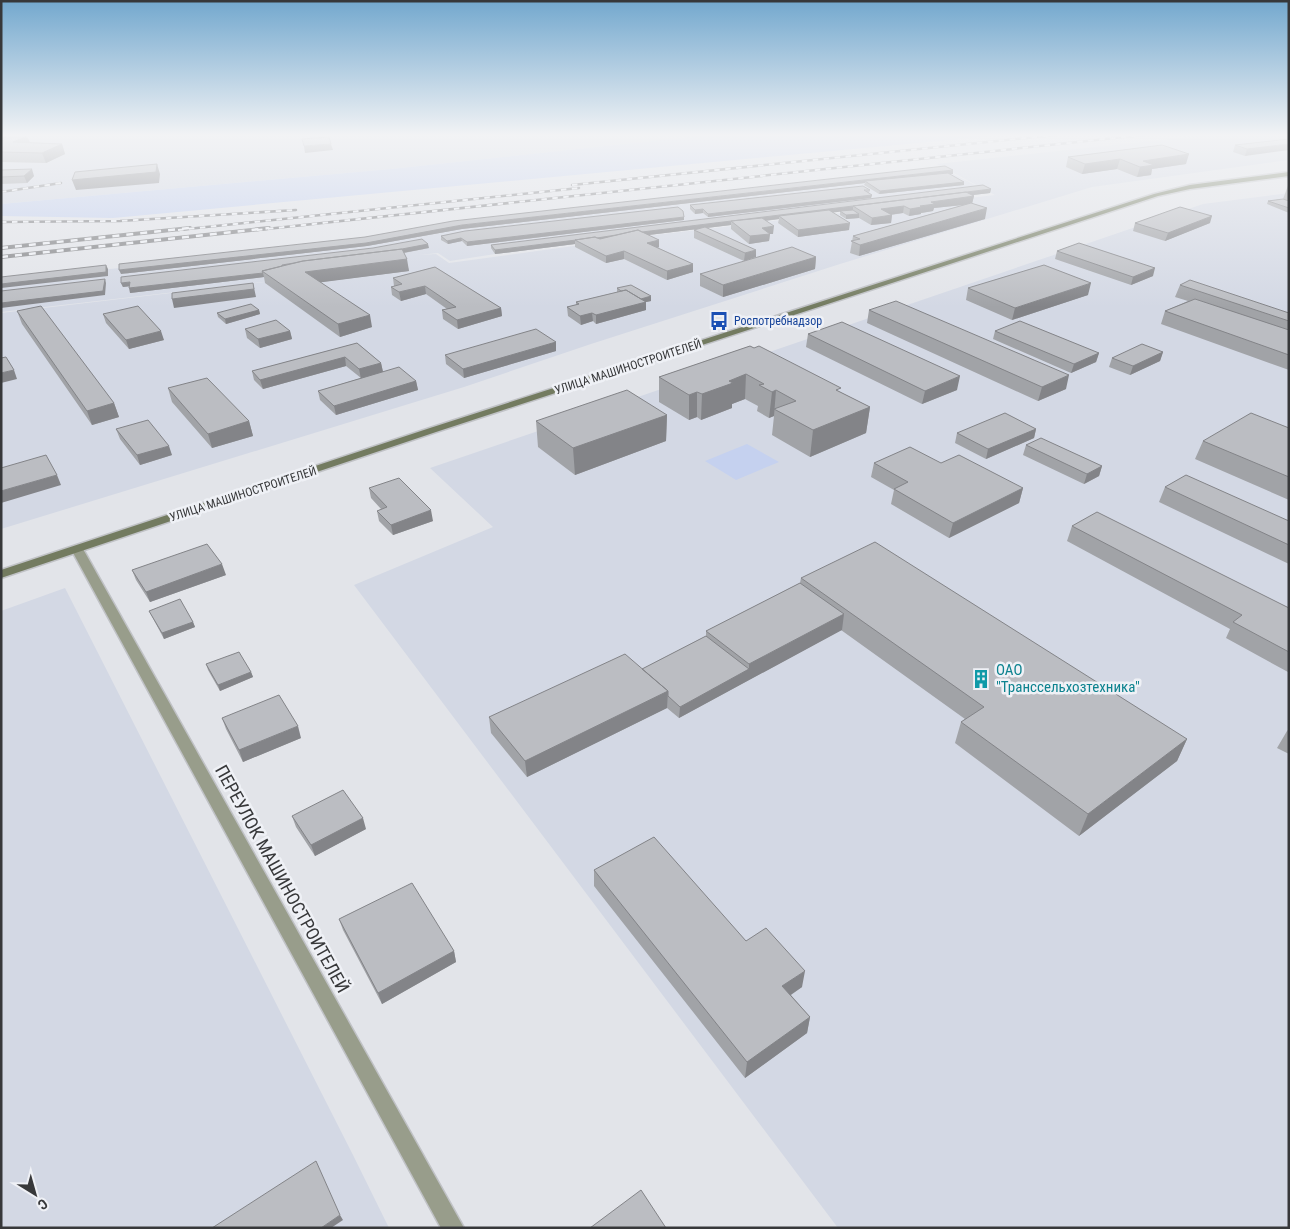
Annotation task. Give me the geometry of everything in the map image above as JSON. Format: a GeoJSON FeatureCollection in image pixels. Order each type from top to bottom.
{"type":"FeatureCollection","features":[{"type":"Feature","properties":{"kind":"main road","name":"УЛИЦА МАШИНОСТРОИТЕЛЕЙ"},"geometry":{"type":"LineString","coordinates":[[1,574],[593,378],[1167,192]]}},
{"type":"Feature","properties":{"kind":"street","name":"ПЕРЕУЛОК МАШИНОСТРОИТЕЛЕЙ"},"geometry":{"type":"LineString","coordinates":[[77,549],[453,1228]]}},
{"type":"Feature","properties":{"kind":"shaded area"},"geometry":{"type":"Polygon","coordinates":[[[1,192],[131,192],[1,204],[1,192]]]}},
{"type":"Feature","properties":{"kind":"shaded area"},"geometry":{"type":"Polygon","coordinates":[[[131,192],[388,192],[113,218],[1,216],[1,204],[131,192]]]}},
{"type":"Feature","properties":{"kind":"shaded area"},"geometry":{"type":"Polygon","coordinates":[[[756,192],[990,193],[495,254],[450,261],[438,253],[419,255],[436,254],[449,263],[646,236],[995,195],[990,192],[1074,192],[840,264],[464,387],[1,529],[1,313],[281,280],[1,312],[1,281],[365,241],[756,192]]]}},
{"type":"Feature","properties":{"kind":"shaded area"},"geometry":{"type":"Polygon","coordinates":[[[1289,193],[1289,1228],[838,1228],[354,585],[493,527],[430,468],[1203,204],[1289,193]]]}},
{"type":"Feature","properties":{"kind":"shaded area"},"geometry":{"type":"Polygon","coordinates":[[[747,444],[779,462],[736,480],[705,461],[747,444]]]}},
{"type":"Feature","properties":{"kind":"shaded area"},"geometry":{"type":"Polygon","coordinates":[[[65,588],[389,1228],[1,1228],[1,611],[65,588]]]}},
{"type":"Feature","properties":{"kind":"building"},"geometry":{"type":"Polygon","coordinates":[[[709,192],[753,192],[462,225],[366,243],[119,270],[119,264],[365,237],[453,221],[709,192]]]}},
{"type":"Feature","properties":{"kind":"building"},"geometry":{"type":"Polygon","coordinates":[[[805,192],[868,192],[872,195],[708,214],[703,209],[695,210],[690,205],[805,192]]]}},
{"type":"Feature","properties":{"kind":"building"},"geometry":{"type":"Polygon","coordinates":[[[923,192],[964,192],[642,232],[638,230],[597,238],[495,250],[491,245],[923,192]]]}},
{"type":"Feature","properties":{"kind":"building"},"geometry":{"type":"Polygon","coordinates":[[[963,192],[974,196],[931,202],[935,204],[910,209],[904,206],[881,209],[892,215],[872,218],[853,206],[963,192]]]}},
{"type":"Feature","properties":{"kind":"building"},"geometry":{"type":"Polygon","coordinates":[[[1283,199],[1289,201],[1289,208],[1268,201],[1283,199]]]}},
{"type":"Feature","properties":{"kind":"building"},"geometry":{"type":"Polygon","coordinates":[[[971,203],[987,208],[860,245],[851,241],[860,239],[853,236],[971,203]]]}},
{"type":"Feature","properties":{"kind":"building"},"geometry":{"type":"Polygon","coordinates":[[[678,207],[683,211],[684,217],[467,242],[461,238],[447,241],[441,236],[465,231],[678,207]]]}},
{"type":"Feature","properties":{"kind":"building"},"geometry":{"type":"Polygon","coordinates":[[[1180,207],[1212,216],[1168,233],[1135,223],[1180,207]]]}},
{"type":"Feature","properties":{"kind":"building"},"geometry":{"type":"Polygon","coordinates":[[[829,210],[850,223],[798,230],[779,216],[829,210]]]}},
{"type":"Feature","properties":{"kind":"building"},"geometry":{"type":"Polygon","coordinates":[[[853,210],[859,214],[846,215],[840,211],[853,210]]]}},
{"type":"Feature","properties":{"kind":"building"},"geometry":{"type":"Polygon","coordinates":[[[762,218],[774,226],[762,228],[770,234],[750,236],[731,221],[762,218]]]}},
{"type":"Feature","properties":{"kind":"building"},"geometry":{"type":"Polygon","coordinates":[[[705,227],[756,250],[745,253],[694,230],[705,227]]]}},
{"type":"Feature","properties":{"kind":"building"},"geometry":{"type":"Polygon","coordinates":[[[638,230],[659,240],[647,243],[693,264],[667,271],[624,251],[606,256],[575,240],[595,237],[600,239],[638,230]]]}},
{"type":"Feature","properties":{"kind":"building"},"geometry":{"type":"Polygon","coordinates":[[[422,239],[428,244],[303,261],[262,271],[263,273],[129,288],[130,282],[121,283],[121,277],[373,248],[422,239]]]}},
{"type":"Feature","properties":{"kind":"building"},"geometry":{"type":"Polygon","coordinates":[[[1079,243],[1155,268],[1133,277],[1057,251],[1079,243]]]}},
{"type":"Feature","properties":{"kind":"building"},"geometry":{"type":"Polygon","coordinates":[[[792,247],[816,257],[723,285],[700,274],[792,247]]]}},
{"type":"Feature","properties":{"kind":"building"},"geometry":{"type":"Polygon","coordinates":[[[402,249],[407,259],[305,272],[370,315],[338,324],[262,271],[303,261],[402,249]]]}},
{"type":"Feature","properties":{"kind":"building"},"geometry":{"type":"Polygon","coordinates":[[[106,265],[106,272],[1,284],[1,277],[106,265]]]}},
{"type":"Feature","properties":{"kind":"building"},"geometry":{"type":"Polygon","coordinates":[[[1044,265],[1091,283],[1015,308],[968,288],[1044,265]]]}},
{"type":"Feature","properties":{"kind":"building"},"geometry":{"type":"Polygon","coordinates":[[[435,267],[501,308],[457,320],[442,310],[456,307],[425,286],[399,292],[391,287],[402,284],[393,278],[435,267]]]}},
{"type":"Feature","properties":{"kind":"building"},"geometry":{"type":"Polygon","coordinates":[[[105,279],[103,291],[1,303],[1,291],[105,279]]]}},
{"type":"Feature","properties":{"kind":"building"},"geometry":{"type":"Polygon","coordinates":[[[1190,280],[1289,313],[1289,321],[1180,285],[1190,280]]]}},
{"type":"Feature","properties":{"kind":"building"},"geometry":{"type":"Polygon","coordinates":[[[253,283],[254,289],[172,299],[172,293],[253,283]]]}},
{"type":"Feature","properties":{"kind":"building"},"geometry":{"type":"Polygon","coordinates":[[[631,285],[651,296],[641,299],[626,290],[621,291],[617,288],[631,285]]]}},
{"type":"Feature","properties":{"kind":"building"},"geometry":{"type":"Polygon","coordinates":[[[626,290],[646,302],[596,315],[592,313],[580,316],[567,307],[579,304],[576,302],[626,290]]]}},
{"type":"Feature","properties":{"kind":"building"},"geometry":{"type":"Polygon","coordinates":[[[1195,299],[1289,330],[1289,355],[1165,311],[1195,299]]]}},
{"type":"Feature","properties":{"kind":"building"},"geometry":{"type":"Polygon","coordinates":[[[896,301],[1069,375],[1042,387],[869,310],[896,301]]]}},
{"type":"Feature","properties":{"kind":"building"},"geometry":{"type":"Polygon","coordinates":[[[251,304],[259,310],[225,319],[217,313],[251,304]]]}},
{"type":"Feature","properties":{"kind":"building"},"geometry":{"type":"Polygon","coordinates":[[[41,306],[114,403],[87,411],[17,311],[41,306]]]}},
{"type":"Feature","properties":{"kind":"building"},"geometry":{"type":"Polygon","coordinates":[[[138,306],[161,331],[126,340],[103,314],[138,306]]]}},
{"type":"Feature","properties":{"kind":"building"},"geometry":{"type":"Polygon","coordinates":[[[276,320],[290,331],[258,339],[245,329],[276,320]]]}},
{"type":"Feature","properties":{"kind":"building"},"geometry":{"type":"Polygon","coordinates":[[[1020,321],[1099,353],[1074,364],[995,331],[1020,321]]]}},
{"type":"Feature","properties":{"kind":"building"},"geometry":{"type":"Polygon","coordinates":[[[842,322],[960,376],[925,391],[808,334],[842,322]]]}},
{"type":"Feature","properties":{"kind":"building"},"geometry":{"type":"Polygon","coordinates":[[[536,329],[556,342],[463,369],[445,355],[536,329]]]}},
{"type":"Feature","properties":{"kind":"building"},"geometry":{"type":"Polygon","coordinates":[[[357,343],[381,363],[359,369],[345,357],[260,380],[252,371],[357,343]]]}},
{"type":"Feature","properties":{"kind":"building"},"geometry":{"type":"Polygon","coordinates":[[[1142,344],[1163,352],[1133,366],[1112,358],[1142,344]]]}},
{"type":"Feature","properties":{"kind":"building"},"geometry":{"type":"Polygon","coordinates":[[[750,346],[754,348],[759,346],[841,388],[836,390],[870,407],[813,430],[774,409],[796,401],[776,390],[772,392],[759,385],[764,384],[746,374],[729,381],[733,383],[702,394],[697,392],[689,395],[659,377],[750,346]]]}},
{"type":"Feature","properties":{"kind":"building"},"geometry":{"type":"Polygon","coordinates":[[[6,357],[14,370],[1,373],[1,358],[6,357]]]}},
{"type":"Feature","properties":{"kind":"building"},"geometry":{"type":"Polygon","coordinates":[[[399,367],[416,381],[334,406],[318,391],[399,367]]]}},
{"type":"Feature","properties":{"kind":"building"},"geometry":{"type":"Polygon","coordinates":[[[207,378],[249,421],[208,434],[168,388],[207,378]]]}},
{"type":"Feature","properties":{"kind":"building"},"geometry":{"type":"Polygon","coordinates":[[[627,390],[667,415],[573,448],[536,421],[627,390]]]}},
{"type":"Feature","properties":{"kind":"building"},"geometry":{"type":"Polygon","coordinates":[[[1005,413],[1036,429],[988,449],[957,433],[1005,413]]]}},
{"type":"Feature","properties":{"kind":"building"},"geometry":{"type":"Polygon","coordinates":[[[1251,413],[1289,428],[1289,477],[1203,441],[1251,413]]]}},
{"type":"Feature","properties":{"kind":"building"},"geometry":{"type":"Polygon","coordinates":[[[148,420],[169,446],[137,455],[116,429],[148,420]]]}},
{"type":"Feature","properties":{"kind":"building"},"geometry":{"type":"Polygon","coordinates":[[[1041,438],[1102,466],[1087,474],[1026,445],[1041,438]]]}},
{"type":"Feature","properties":{"kind":"building"},"geometry":{"type":"Polygon","coordinates":[[[910,447],[941,463],[959,455],[1023,488],[953,523],[894,489],[908,482],[874,463],[910,447]]]}},
{"type":"Feature","properties":{"kind":"building"},"geometry":{"type":"Polygon","coordinates":[[[46,455],[57,475],[1,491],[1,468],[46,455]]]}},
{"type":"Feature","properties":{"kind":"building"},"geometry":{"type":"Polygon","coordinates":[[[1186,475],[1289,521],[1289,545],[1165,487],[1186,475]]]}},
{"type":"Feature","properties":{"kind":"building"},"geometry":{"type":"Polygon","coordinates":[[[399,478],[431,510],[391,525],[377,511],[387,507],[369,488],[399,478]]]}},
{"type":"Feature","properties":{"kind":"building"},"geometry":{"type":"Polygon","coordinates":[[[1097,512],[1289,608],[1289,652],[1233,622],[1242,615],[1072,526],[1097,512]]]}},
{"type":"Feature","properties":{"kind":"building","name":"ОАО \"Транссельхозтехника\""},"geometry":{"type":"Polygon","coordinates":[[[875,542],[1187,739],[1088,814],[961,722],[984,707],[801,578],[875,542]]]}},
{"type":"Feature","properties":{"kind":"building"},"geometry":{"type":"Polygon","coordinates":[[[207,544],[222,564],[146,592],[132,570],[207,544]]]}},
{"type":"Feature","properties":{"kind":"building"},"geometry":{"type":"Polygon","coordinates":[[[800,583],[844,614],[749,664],[706,631],[800,583]]]}},
{"type":"Feature","properties":{"kind":"building"},"geometry":{"type":"Polygon","coordinates":[[[180,599],[193,622],[162,633],[149,611],[180,599]]]}},
{"type":"Feature","properties":{"kind":"building"},"geometry":{"type":"Polygon","coordinates":[[[706,636],[749,669],[680,707],[668,696],[668,691],[642,669],[706,636]]]}},
{"type":"Feature","properties":{"kind":"building"},"geometry":{"type":"Polygon","coordinates":[[[239,652],[251,672],[218,685],[206,664],[239,652]]]}},
{"type":"Feature","properties":{"kind":"building"},"geometry":{"type":"Polygon","coordinates":[[[625,654],[668,691],[525,761],[489,717],[625,654]]]}},
{"type":"Feature","properties":{"kind":"building"},"geometry":{"type":"Polygon","coordinates":[[[279,695],[298,726],[239,750],[222,718],[279,695]]]}},
{"type":"Feature","properties":{"kind":"building"},"geometry":{"type":"Polygon","coordinates":[[[343,790],[363,818],[311,845],[292,816],[343,790]]]}},
{"type":"Feature","properties":{"kind":"building"},"geometry":{"type":"Polygon","coordinates":[[[654,837],[746,941],[766,928],[805,971],[782,986],[810,1017],[747,1062],[594,870],[654,837]]]}},
{"type":"Feature","properties":{"kind":"building"},"geometry":{"type":"Polygon","coordinates":[[[412,883],[454,951],[378,993],[339,919],[412,883]]]}},
{"type":"Feature","properties":{"kind":"building"},"geometry":{"type":"Polygon","coordinates":[[[316,1161],[340,1215],[321,1228],[212,1228],[316,1161]]]}},
{"type":"Feature","properties":{"kind":"building"},"geometry":{"type":"Polygon","coordinates":[[[641,1190],[666,1228],[590,1228],[641,1190]]]}},
{"type":"Feature","properties":{"kind":"railway"},"geometry":{"type":"LineString","coordinates":[[178,230],[537,192]]}},
{"type":"Feature","properties":{"kind":"railway"},"geometry":{"type":"LineString","coordinates":[[257,230],[608,192]]}},
{"type":"Feature","properties":{"kind":"railway"},"geometry":{"type":"LineString","coordinates":[[1,222],[120,221],[296,210]]}},
{"type":"Feature","properties":{"kind":"railway"},"geometry":{"type":"LineString","coordinates":[[1,248],[190,228]]}},
{"type":"Feature","properties":{"kind":"railway"},"geometry":{"type":"LineString","coordinates":[[1,257],[269,228]]}},
{"type":"Feature","properties":{"kind":"place","name":"Роспотребнадзор"},"geometry":{"type":"Point","coordinates":[719,321]}},
{"type":"Feature","properties":{"kind":"place","name":"ОАО \"Транссельхозтехника\""},"geometry":{"type":"Point","coordinates":[981,679]}}]}
